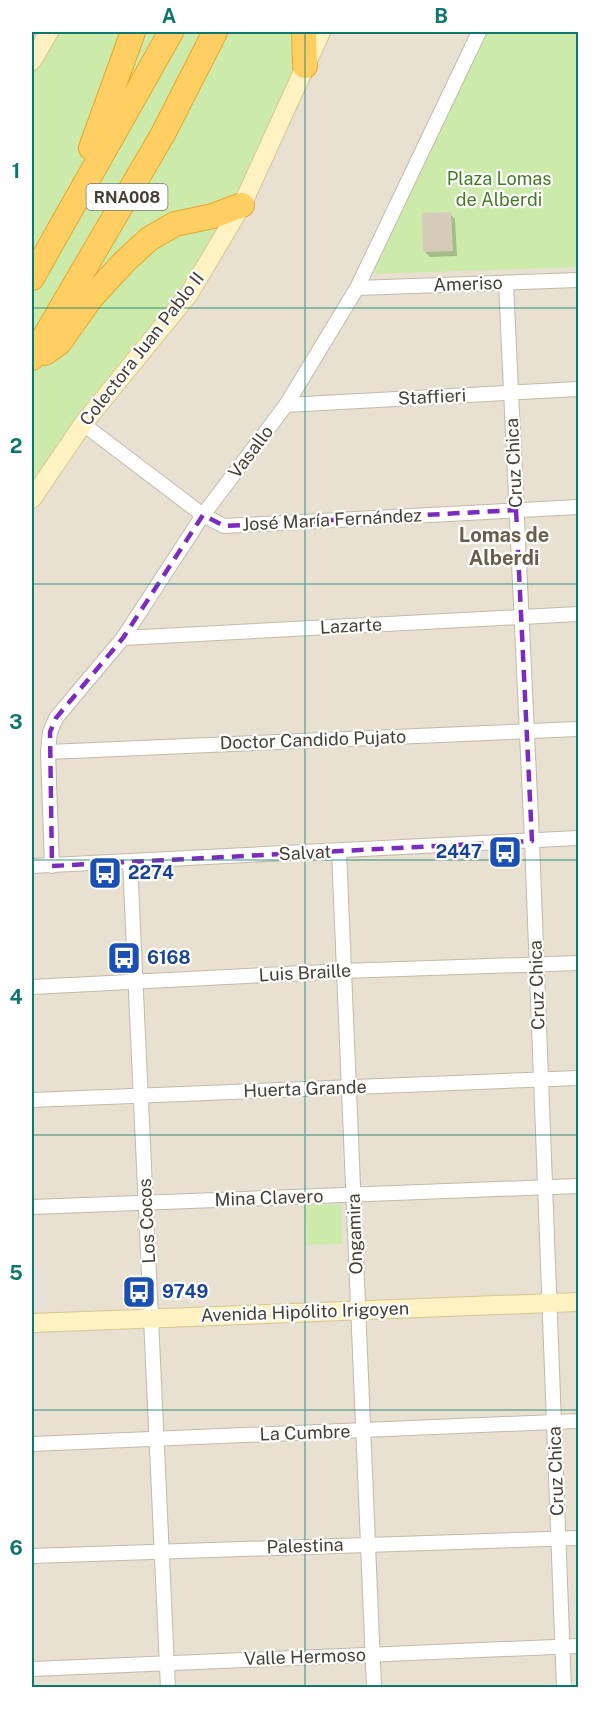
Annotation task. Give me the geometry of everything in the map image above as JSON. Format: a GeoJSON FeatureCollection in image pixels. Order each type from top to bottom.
{"type":"FeatureCollection","features":[{"type":"Feature","properties":{"kind":"highway"},"geometry":{"type":"LineString","coordinates":[[63,221],[133,32]]}},
{"type":"Feature","properties":{"kind":"highway","name":"RNA008"},"geometry":{"type":"LineString","coordinates":[[32,278],[171,32]]}},
{"type":"Feature","properties":{"kind":"highway","name":"RNA008"},"geometry":{"type":"LineString","coordinates":[[32,358],[163,134],[215,32]]}},
{"type":"Feature","properties":{"kind":"highway"},"geometry":{"type":"LineString","coordinates":[[304,32],[305,66]]}},
{"type":"Feature","properties":{"kind":"highway"},"geometry":{"type":"LineString","coordinates":[[32,364],[59,343],[92,298],[125,261],[149,239],[175,224],[213,216],[242,205]]}},
{"type":"Feature","properties":{"kind":"main road"},"geometry":{"type":"LineString","coordinates":[[32,61],[49,32]]}},
{"type":"Feature","properties":{"kind":"main road","name":"Colectora Juan Pablo II"},"geometry":{"type":"LineString","coordinates":[[32,500],[83,424],[189,294],[242,205],[321,32]]}},
{"type":"Feature","properties":{"kind":"main road","name":"Avenida Hipólito Irigoyen"},"geometry":{"type":"LineString","coordinates":[[32,1323],[579,1302]]}},
{"type":"Feature","properties":{"kind":"street","name":"Vasallo"},"geometry":{"type":"LineString","coordinates":[[52,866],[48,752],[50,732],[56,718],[123,638],[203,515],[286,405],[357,288],[478,32]]}},
{"type":"Feature","properties":{"kind":"street","name":"Ameriso"},"geometry":{"type":"LineString","coordinates":[[357,288],[579,279]]}},
{"type":"Feature","properties":{"kind":"street","name":"Cruz Chica"},"geometry":{"type":"LineString","coordinates":[[506,283],[532,841],[564,1688]]}},
{"type":"Feature","properties":{"kind":"street","name":"Staffieri"},"geometry":{"type":"LineString","coordinates":[[286,405],[579,389]]}},
{"type":"Feature","properties":{"kind":"street","name":"José María Fernández"},"geometry":{"type":"LineString","coordinates":[[83,424],[203,515],[224,526],[579,507]]}},
{"type":"Feature","properties":{"kind":"street","name":"Lazarte"},"geometry":{"type":"LineString","coordinates":[[123,638],[579,614]]}},
{"type":"Feature","properties":{"kind":"street","name":"Doctor Candido Pujato"},"geometry":{"type":"LineString","coordinates":[[48,752],[579,729]]}},
{"type":"Feature","properties":{"kind":"street","name":"Salvat"},"geometry":{"type":"LineString","coordinates":[[32,866],[579,838]]}},
{"type":"Feature","properties":{"kind":"street","name":"Ongamira"},"geometry":{"type":"LineString","coordinates":[[339,851],[374,1688]]}},
{"type":"Feature","properties":{"kind":"street","name":"Los Cocos"},"geometry":{"type":"LineString","coordinates":[[130,862],[168,1688]]}},
{"type":"Feature","properties":{"kind":"street","name":"Luis Braille"},"geometry":{"type":"LineString","coordinates":[[32,987],[344,971],[579,963]]}},
{"type":"Feature","properties":{"kind":"street","name":"Huerta Grande"},"geometry":{"type":"LineString","coordinates":[[32,1100],[579,1078]]}},
{"type":"Feature","properties":{"kind":"street","name":"Mina Clavero"},"geometry":{"type":"LineString","coordinates":[[32,1207],[579,1186]]}},
{"type":"Feature","properties":{"kind":"street","name":"La Cumbre"},"geometry":{"type":"LineString","coordinates":[[32,1444],[579,1421]]}},
{"type":"Feature","properties":{"kind":"street","name":"Palestina"},"geometry":{"type":"LineString","coordinates":[[32,1556],[579,1538]]}},
{"type":"Feature","properties":{"kind":"street","name":"Valle Hermoso"},"geometry":{"type":"LineString","coordinates":[[32,1668],[579,1646]]}},
{"type":"Feature","properties":{"kind":"highlighted area"},"geometry":{"type":"Polygon","coordinates":[[[516,510],[532,841],[52,866],[50,732],[56,718],[123,638],[203,515],[224,526],[516,510]]]}},
{"type":"Feature","properties":{"kind":"shaded area"},"geometry":{"type":"Polygon","coordinates":[[[32,32],[578,32],[578,1687],[32,1687],[32,32]]]}},
{"type":"Feature","properties":{"kind":"shaded area"},"geometry":{"type":"Polygon","coordinates":[[[43,1267],[46,1308],[32,1308],[32,1268],[43,1267]]]}},
{"type":"Feature","properties":{"kind":"green space"},"geometry":{"type":"Polygon","coordinates":[[[49,32],[321,32],[242,205],[32,499],[32,61],[49,32]]]}},
{"type":"Feature","properties":{"kind":"green space","name":"Plaza Lomas de Alberdi"},"geometry":{"type":"Polygon","coordinates":[[[488,32],[578,32],[578,267],[375,274],[372,266],[488,32]]]}},
{"type":"Feature","properties":{"kind":"green space"},"geometry":{"type":"Polygon","coordinates":[[[305,1205],[341,1205],[342,1244],[307,1245],[305,1205]]]}},
{"type":"Feature","properties":{"kind":"building"},"geometry":{"type":"Polygon","coordinates":[[[451,212],[453,251],[423,252],[422,213],[451,212]]]}},
{"type":"Feature","properties":{"kind":"place","name":"2447"},"geometry":{"type":"Point","coordinates":[505,852]}},
{"type":"Feature","properties":{"kind":"place","name":"2274"},"geometry":{"type":"Point","coordinates":[105,873]}},
{"type":"Feature","properties":{"kind":"place","name":"6168"},"geometry":{"type":"Point","coordinates":[124,958]}},
{"type":"Feature","properties":{"kind":"place","name":"9749"},"geometry":{"type":"Point","coordinates":[139,1292]}},
{"type":"Feature","properties":{"kind":"district","name":"Lomas de Alberdi"},"geometry":{"type":"Point","coordinates":[504,546]}}]}
